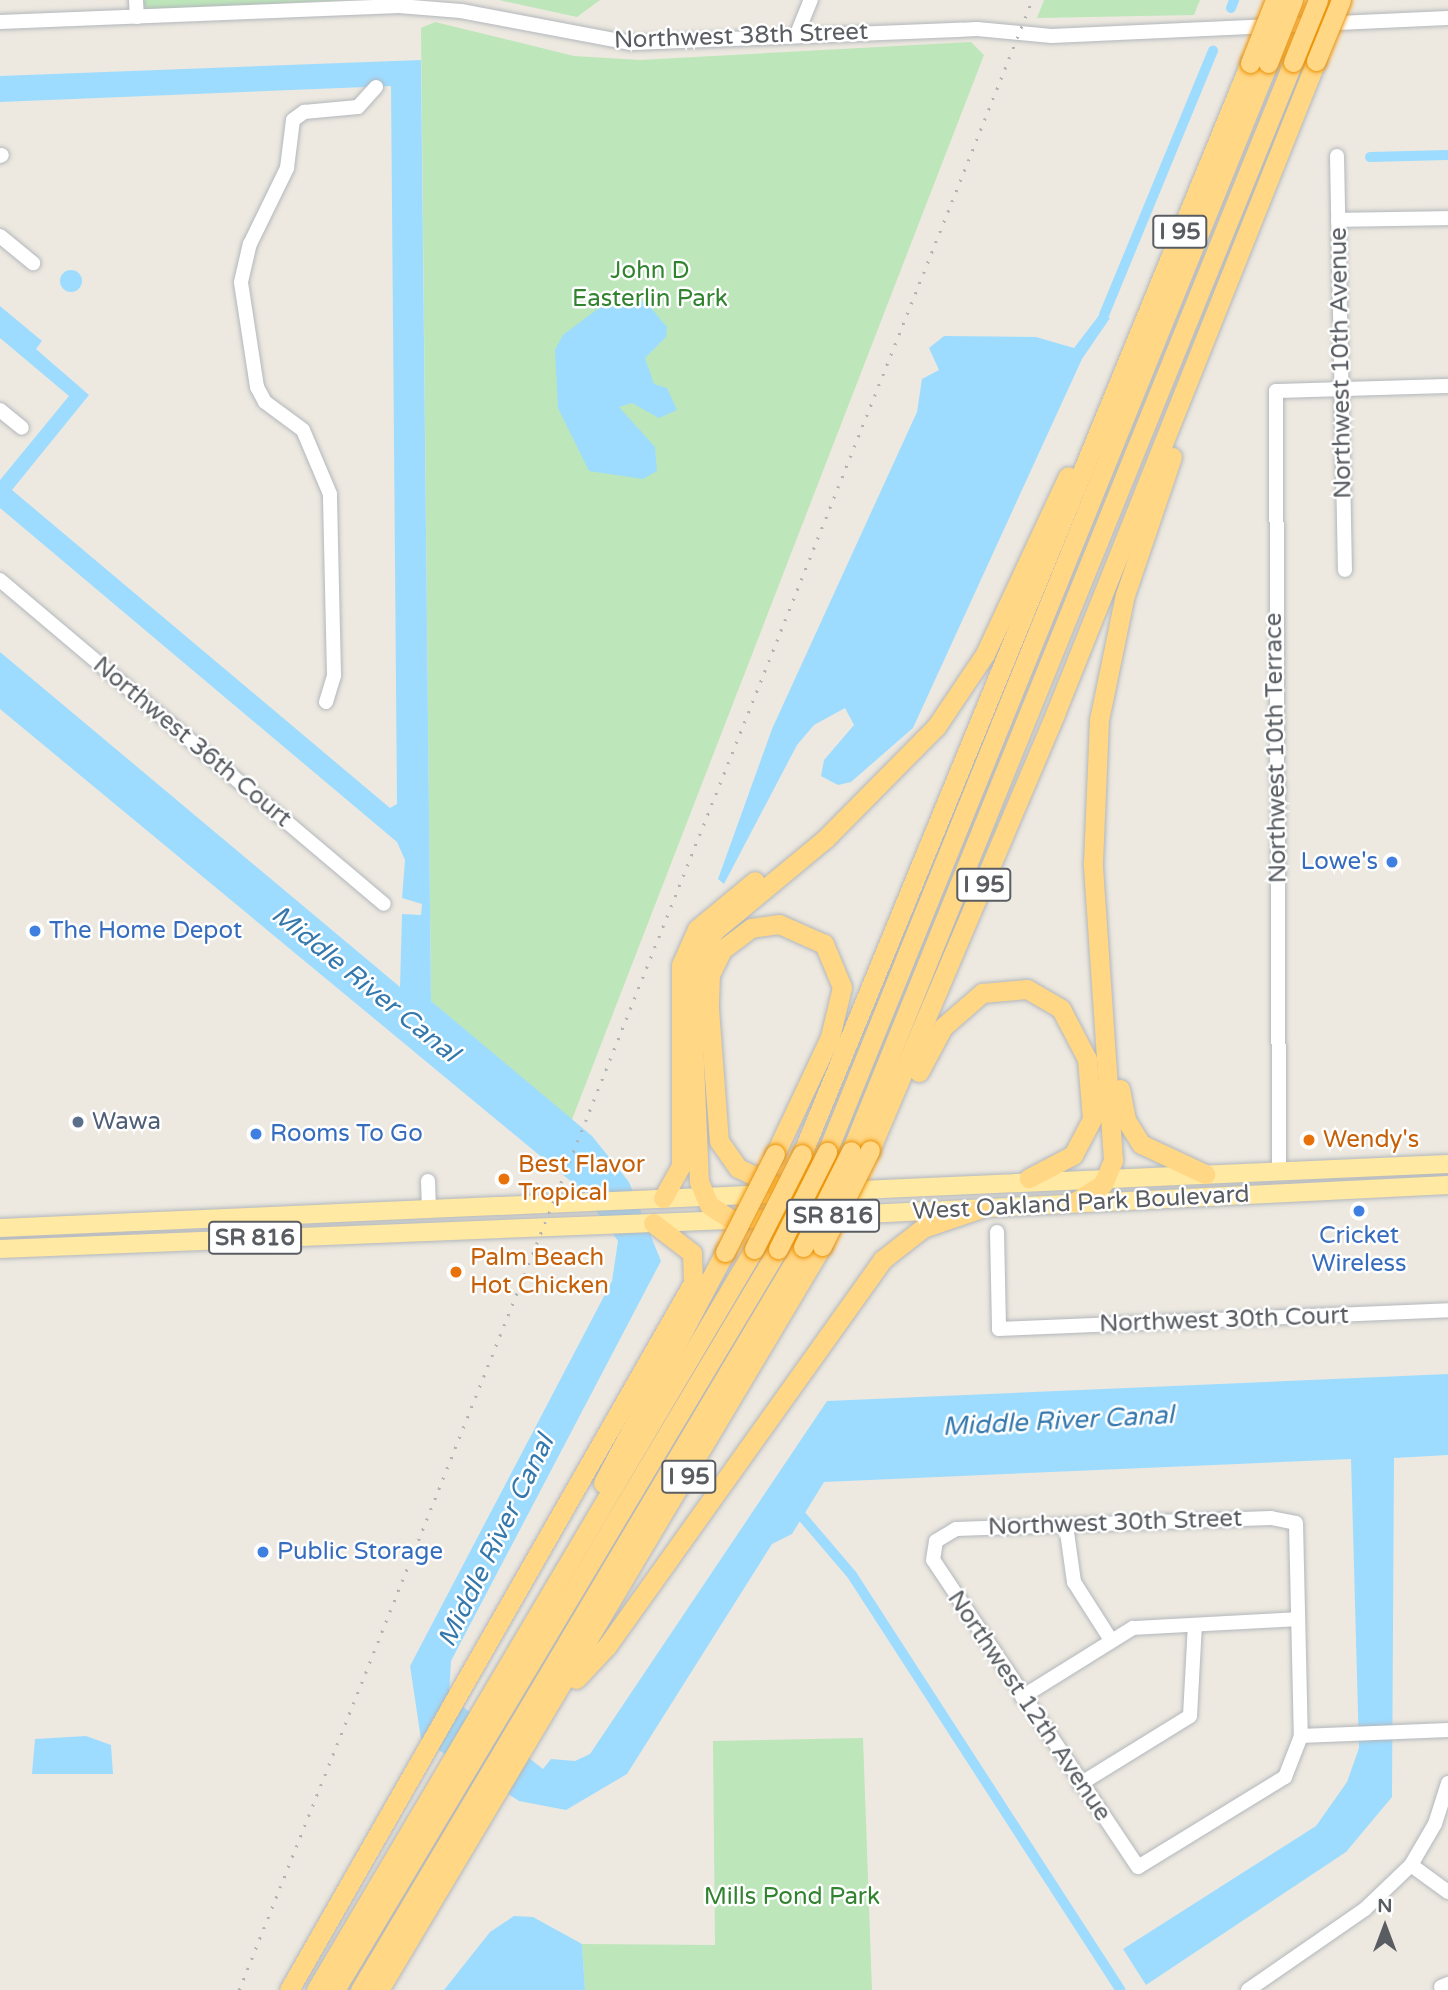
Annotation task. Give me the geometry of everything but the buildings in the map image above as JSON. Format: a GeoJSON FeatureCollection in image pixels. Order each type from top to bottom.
{"type":"FeatureCollection","features":[{"type":"Feature","properties":{"kind":"highway","name":"I 95"},"geometry":{"type":"LineString","coordinates":[[316,1990],[481,1727],[570,1562],[754,1250],[802,1154],[1110,402],[1259,63],[1275,0]]}},
{"type":"Feature","properties":{"kind":"highway"},"geometry":{"type":"LineString","coordinates":[[481,1727],[778,1249],[827,1152],[1047,616],[1259,63],[1293,0]]}},
{"type":"Feature","properties":{"kind":"highway"},"geometry":{"type":"LineString","coordinates":[[861,1151],[1173,358],[1318,0]]}},
{"type":"Feature","properties":{"kind":"highway","name":"I 95"},"geometry":{"type":"LineString","coordinates":[[379,1990],[491,1787],[515,1748],[551,1705],[813,1247],[861,1151],[1138,508],[1340,0]]}},
{"type":"Feature","properties":{"kind":"highway"},"geometry":{"type":"LineString","coordinates":[[1075,1202],[1110,1175],[1105,999],[1093,838],[1102,699],[1134,561],[1188,416],[1207,335]]}},
{"type":"Feature","properties":{"kind":"highway"},"geometry":{"type":"LineString","coordinates":[[1138,508],[1173,358]]}},
{"type":"Feature","properties":{"kind":"highway"},"geometry":{"type":"LineString","coordinates":[[732,1220],[703,1196],[691,1001],[698,958],[715,930],[878,787],[926,740],[968,683],[1046,515],[1110,402]]}},
{"type":"Feature","properties":{"kind":"highway"},"geometry":{"type":"LineString","coordinates":[[975,737],[1047,616]]}},
{"type":"Feature","properties":{"kind":"highway"},"geometry":{"type":"LineString","coordinates":[[658,1198],[681,1170],[677,996],[689,943],[716,910],[878,787]]}},
{"type":"Feature","properties":{"kind":"highway"},"geometry":{"type":"LineString","coordinates":[[570,1562],[602,1484],[725,1252],[775,1154],[824,1052],[842,995],[840,974],[824,944],[779,924],[751,928],[722,950],[710,975],[709,1009],[719,1141],[738,1168],[789,1192]]}},
{"type":"Feature","properties":{"kind":"highway"},"geometry":{"type":"LineString","coordinates":[[861,1151],[950,1019],[982,993],[1020,987],[1049,998],[1072,1024],[1090,1068],[1093,1100],[1079,1148],[1029,1178]]}},
{"type":"Feature","properties":{"kind":"highway"},"geometry":{"type":"LineString","coordinates":[[1105,999],[1133,1133],[1161,1158],[1205,1174]]}},
{"type":"Feature","properties":{"kind":"highway"},"geometry":{"type":"LineString","coordinates":[[551,1705],[607,1646],[882,1260],[923,1228],[982,1208]]}},
{"type":"Feature","properties":{"kind":"highway"},"geometry":{"type":"LineString","coordinates":[[289,1990],[693,1283],[692,1253],[653,1223]]}},
{"type":"Feature","properties":{"kind":"highway"},"geometry":{"type":"LineString","coordinates":[[515,1748],[813,1247]]}},
{"type":"Feature","properties":{"kind":"highway"},"geometry":{"type":"LineString","coordinates":[[335,1990],[457,1767]]}},
{"type":"Feature","properties":{"kind":"highway"},"geometry":{"type":"LineString","coordinates":[[360,1990],[491,1787]]}},
{"type":"Feature","properties":{"kind":"main road","name":"West Oakland Park Boulevard"},"geometry":{"type":"LineString","coordinates":[[0,1228],[789,1192],[1029,1178],[1448,1164]]}},
{"type":"Feature","properties":{"kind":"main road"},"geometry":{"type":"LineString","coordinates":[[1250,1194],[1279,1171]]}},
{"type":"Feature","properties":{"kind":"main road","name":"West Oakland Park Boulevard"},"geometry":{"type":"LineString","coordinates":[[0,1249],[568,1224],[732,1220],[1448,1185]]}},
{"type":"Feature","properties":{"kind":"main road"},"geometry":{"type":"LineString","coordinates":[[404,1231],[419,1224],[429,1209],[441,1223],[459,1229]]}},
{"type":"Feature","properties":{"kind":"main road"},"geometry":{"type":"LineString","coordinates":[[243,1238],[266,1216]]}},
{"type":"Feature","properties":{"kind":"main road"},"geometry":{"type":"LineString","coordinates":[[142,1243],[162,1220]]}},
{"type":"Feature","properties":{"kind":"street"},"geometry":{"type":"LineString","coordinates":[[136,0],[136,17]]}},
{"type":"Feature","properties":{"kind":"street"},"geometry":{"type":"LineString","coordinates":[[797,34],[811,0]]}},
{"type":"Feature","properties":{"kind":"street","name":"Northwest 38th Street"},"geometry":{"type":"LineString","coordinates":[[0,22],[399,6],[461,11],[631,43],[797,34],[977,29],[1052,36],[1446,19]]}},
{"type":"Feature","properties":{"kind":"street"},"geometry":{"type":"LineString","coordinates":[[326,702],[334,675],[330,494],[303,430],[260,396],[241,282],[250,244],[287,168],[293,120],[303,112],[352,108],[370,92]]}},
{"type":"Feature","properties":{"kind":"street","name":"Northwest 10th Avenue"},"geometry":{"type":"LineString","coordinates":[[1337,156],[1345,570]]}},
{"type":"Feature","properties":{"kind":"street"},"geometry":{"type":"LineString","coordinates":[[1338,220],[1448,218]]}},
{"type":"Feature","properties":{"kind":"street"},"geometry":{"type":"LineString","coordinates":[[0,236],[33,263]]}},
{"type":"Feature","properties":{"kind":"street"},"geometry":{"type":"LineString","coordinates":[[1341,390],[1448,386]]}},
{"type":"Feature","properties":{"kind":"street","name":"Northwest 10th Terrace"},"geometry":{"type":"LineString","coordinates":[[1279,1171],[1276,391],[1341,390]]}},
{"type":"Feature","properties":{"kind":"street"},"geometry":{"type":"LineString","coordinates":[[0,410],[22,428]]}},
{"type":"Feature","properties":{"kind":"street","name":"Northwest 36th Court"},"geometry":{"type":"LineString","coordinates":[[0,580],[384,904]]}},
{"type":"Feature","properties":{"kind":"street"},"geometry":{"type":"LineString","coordinates":[[428,1181],[429,1209]]}},
{"type":"Feature","properties":{"kind":"street","name":"Northwest 30th Court"},"geometry":{"type":"LineString","coordinates":[[997,1232],[999,1329],[1448,1310]]}},
{"type":"Feature","properties":{"kind":"street","name":"Northwest 30th Street"},"geometry":{"type":"LineString","coordinates":[[936,1541],[956,1529],[1271,1518],[1296,1523],[1298,1619]]}},
{"type":"Feature","properties":{"kind":"street"},"geometry":{"type":"LineString","coordinates":[[1066,1525],[1074,1582],[1111,1640]]}},
{"type":"Feature","properties":{"kind":"street","name":"Northwest 12th Avenue"},"geometry":{"type":"LineString","coordinates":[[936,1541],[933,1560],[1021,1698],[1138,1867],[1285,1777],[1301,1737]]}},
{"type":"Feature","properties":{"kind":"street"},"geometry":{"type":"LineString","coordinates":[[1021,1698],[1133,1628],[1298,1619],[1301,1737],[1448,1730]]}},
{"type":"Feature","properties":{"kind":"street"},"geometry":{"type":"LineString","coordinates":[[1080,1784],[1190,1716],[1195,1625]]}},
{"type":"Feature","properties":{"kind":"street"},"geometry":{"type":"LineString","coordinates":[[1248,1990],[1365,1909],[1411,1865],[1435,1824],[1448,1783]]}},
{"type":"Feature","properties":{"kind":"street"},"geometry":{"type":"LineString","coordinates":[[1411,1865],[1448,1892]]}},
{"type":"Feature","properties":{"kind":"green space"},"geometry":{"type":"Polygon","coordinates":[[[140,0],[347,0],[148,10],[140,0]]]}},
{"type":"Feature","properties":{"kind":"green space"},"geometry":{"type":"Polygon","coordinates":[[[499,0],[600,0],[577,17],[499,0]]]}},
{"type":"Feature","properties":{"kind":"green space"},"geometry":{"type":"Polygon","coordinates":[[[1044,0],[1200,0],[1194,15],[1037,18],[1044,0]]]}},
{"type":"Feature","properties":{"kind":"green space","name":"John D Easterlin Park"},"geometry":{"type":"Polygon","coordinates":[[[435,22],[574,56],[640,60],[971,42],[984,55],[571,1122],[431,1001],[421,28],[435,22]]]}},
{"type":"Feature","properties":{"kind":"green space","name":"Mills Pond Park"},"geometry":{"type":"Polygon","coordinates":[[[863,1738],[872,1990],[585,1990],[582,1944],[715,1945],[713,1741],[863,1738]]]}},
{"type":"Feature","properties":{"kind":"water","name":"Middle River Canal"},"geometry":{"type":"Polygon","coordinates":[[[421,60],[431,1001],[592,1136],[629,1182],[661,1261],[451,1661],[449,1696],[543,1769],[551,1759],[575,1761],[590,1754],[827,1401],[1448,1374],[1448,1455],[1394,1458],[1392,1797],[1346,1852],[1146,1985],[1123,1949],[1316,1826],[1347,1782],[1359,1748],[1351,1459],[824,1482],[792,1534],[772,1544],[627,1774],[566,1810],[519,1801],[421,1739],[410,1666],[612,1281],[618,1241],[579,1188],[0,709],[0,652],[400,987],[402,914],[421,915],[422,904],[402,898],[405,860],[397,842],[0,508],[0,480],[69,396],[0,338],[0,306],[42,341],[36,349],[89,395],[12,490],[390,808],[397,804],[391,86],[0,102],[0,76],[421,60]]]}},
{"type":"Feature","properties":{"kind":"water"},"geometry":{"type":"Polygon","coordinates":[[[71,270],[79,273],[82,281],[79,289],[71,292],[63,289],[60,281],[63,273],[71,270]]]}},
{"type":"Feature","properties":{"kind":"water"},"geometry":{"type":"Polygon","coordinates":[[[620,292],[647,303],[667,327],[666,337],[645,358],[654,384],[667,388],[677,410],[659,418],[632,403],[619,407],[655,447],[657,471],[643,479],[589,471],[558,408],[555,350],[563,335],[620,292]]]}},
{"type":"Feature","properties":{"kind":"water"},"geometry":{"type":"Polygon","coordinates":[[[1100,314],[1110,318],[1082,359],[913,728],[851,782],[838,785],[821,776],[824,760],[854,725],[845,708],[814,725],[797,745],[724,884],[718,879],[772,729],[917,412],[922,379],[939,370],[929,348],[944,336],[1036,337],[1074,348],[1100,314]]]}},
{"type":"Feature","properties":{"kind":"water"},"geometry":{"type":"Polygon","coordinates":[[[86,1736],[111,1745],[113,1774],[32,1774],[35,1739],[86,1736]]]}},
{"type":"Feature","properties":{"kind":"water"},"geometry":{"type":"Polygon","coordinates":[[[514,1916],[533,1917],[582,1944],[585,1990],[444,1990],[490,1932],[514,1916]]]}},
{"type":"Feature","properties":{"kind":"waterway"},"geometry":{"type":"LineString","coordinates":[[1231,8],[1234,0]]}},
{"type":"Feature","properties":{"kind":"waterway"},"geometry":{"type":"LineString","coordinates":[[1104,315],[1213,51]]}},
{"type":"Feature","properties":{"kind":"waterway"},"geometry":{"type":"LineString","coordinates":[[1370,157],[1448,155]]}},
{"type":"Feature","properties":{"kind":"waterway"},"geometry":{"type":"LineString","coordinates":[[794,1507],[852,1575],[1120,1990]]}},
{"type":"Feature","properties":{"kind":"railway"},"geometry":{"type":"LineString","coordinates":[[239,1990],[1032,0]]}},
{"type":"Feature","properties":{"kind":"place","name":"Lowe's"},"geometry":{"type":"Point","coordinates":[1392,862]}},
{"type":"Feature","properties":{"kind":"place","name":"The Home Depot"},"geometry":{"type":"Point","coordinates":[35,931]}},
{"type":"Feature","properties":{"kind":"place","name":"Wawa"},"geometry":{"type":"Point","coordinates":[78,1122]}},
{"type":"Feature","properties":{"kind":"place","name":"Rooms To Go"},"geometry":{"type":"Point","coordinates":[256,1134]}},
{"type":"Feature","properties":{"kind":"place","name":"Wendy's"},"geometry":{"type":"Point","coordinates":[1309,1140]}},
{"type":"Feature","properties":{"kind":"place","name":"Best Flavor Tropical"},"geometry":{"type":"Point","coordinates":[504,1179]}},
{"type":"Feature","properties":{"kind":"place","name":"Cricket Wireless"},"geometry":{"type":"Point","coordinates":[1359,1211]}},
{"type":"Feature","properties":{"kind":"place","name":"Palm Beach Hot Chicken"},"geometry":{"type":"Point","coordinates":[456,1272]}},
{"type":"Feature","properties":{"kind":"place","name":"Public Storage"},"geometry":{"type":"Point","coordinates":[263,1552]}}]}
